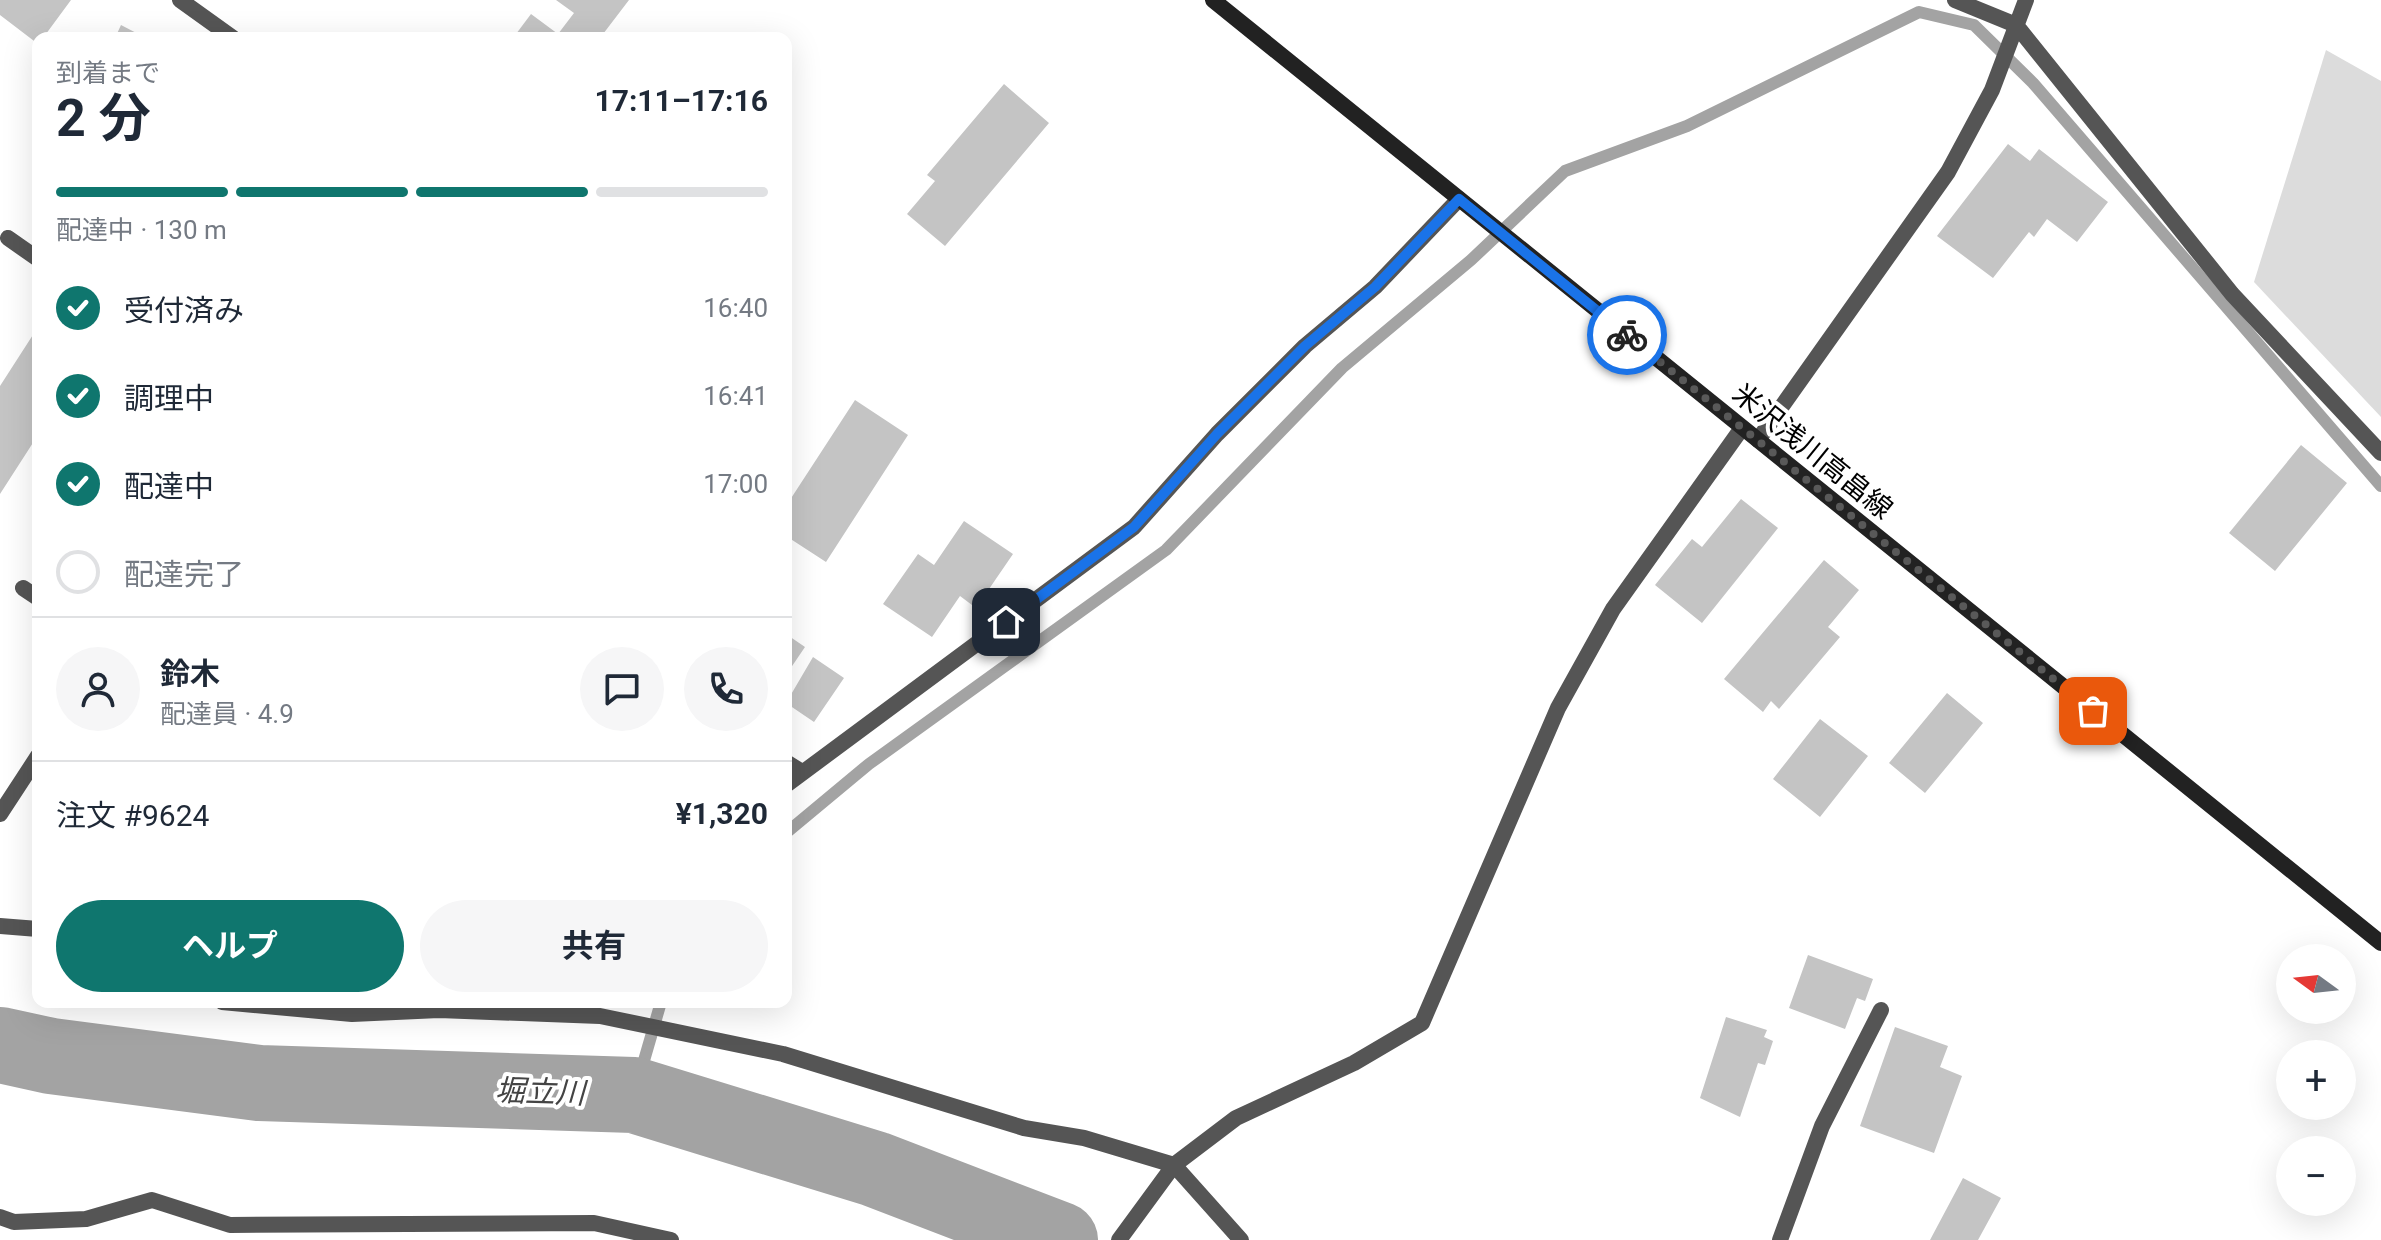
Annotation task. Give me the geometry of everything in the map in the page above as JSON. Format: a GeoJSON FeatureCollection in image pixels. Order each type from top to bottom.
{"type":"FeatureCollection","features":[{"type":"Feature","properties":{"kind":"main road","name":"米沢浅川高畠線"},"geometry":{"type":"LineString","coordinates":[[1213,0],[2381,943]]}},
{"type":"Feature","properties":{"kind":"street"},"geometry":{"type":"LineString","coordinates":[[180,0],[225,32]]}},
{"type":"Feature","properties":{"kind":"street"},"geometry":{"type":"LineString","coordinates":[[1955,0],[2013,32],[2232,294],[2381,453]]}},
{"type":"Feature","properties":{"kind":"street"},"geometry":{"type":"LineString","coordinates":[[1758,440],[1948,172],[1992,90],[2026,0]]}},
{"type":"Feature","properties":{"kind":"street"},"geometry":{"type":"LineString","coordinates":[[792,780],[1134,527],[1272,379],[1305,346],[1375,287],[1459,199]]}},
{"type":"Feature","properties":{"kind":"street"},"geometry":{"type":"LineString","coordinates":[[8,238],[32,255]]}},
{"type":"Feature","properties":{"kind":"street"},"geometry":{"type":"LineString","coordinates":[[1119,1240],[1174,1165],[1236,1118],[1354,1063],[1422,1023],[1558,708],[1613,609],[1742,428]]}},
{"type":"Feature","properties":{"kind":"street"},"geometry":{"type":"LineString","coordinates":[[23,588],[32,594]]}},
{"type":"Feature","properties":{"kind":"street"},"geometry":{"type":"LineString","coordinates":[[0,814],[32,765]]}},
{"type":"Feature","properties":{"kind":"street"},"geometry":{"type":"LineString","coordinates":[[792,766],[802,772]]}},
{"type":"Feature","properties":{"kind":"street"},"geometry":{"type":"LineString","coordinates":[[0,926],[32,929]]}},
{"type":"Feature","properties":{"kind":"street"},"geometry":{"type":"LineString","coordinates":[[287,1008],[352,1014],[439,1010],[600,1016],[783,1054],[1024,1128],[1084,1138],[1174,1165],[1241,1240]]}},
{"type":"Feature","properties":{"kind":"street"},"geometry":{"type":"LineString","coordinates":[[1780,1240],[1822,1126],[1881,1010]]}},
{"type":"Feature","properties":{"kind":"street"},"geometry":{"type":"LineString","coordinates":[[0,1217],[14,1222],[86,1219],[152,1200],[230,1225],[594,1223],[671,1240]]}},
{"type":"Feature","properties":{"kind":"shaded area"},"geometry":{"type":"Polygon","coordinates":[[[2326,50],[2381,81],[2381,417],[2254,282],[2326,50]]]}},
{"type":"Feature","properties":{"kind":"building"},"geometry":{"type":"Polygon","coordinates":[[[0,0],[71,0],[47,32],[32,32],[32,39],[0,15],[0,0]]]}},
{"type":"Feature","properties":{"kind":"building"},"geometry":{"type":"Polygon","coordinates":[[[556,0],[629,0],[605,32],[560,32],[574,13],[556,0]]]}},
{"type":"Feature","properties":{"kind":"building"},"geometry":{"type":"Polygon","coordinates":[[[531,14],[555,32],[518,32],[531,14]]]}},
{"type":"Feature","properties":{"kind":"building"},"geometry":{"type":"Polygon","coordinates":[[[121,25],[134,32],[118,32],[121,25]]]}},
{"type":"Feature","properties":{"kind":"building"},"geometry":{"type":"Polygon","coordinates":[[[1004,84],[1049,123],[945,246],[907,214],[935,181],[927,175],[1004,84]]]}},
{"type":"Feature","properties":{"kind":"building"},"geometry":{"type":"Polygon","coordinates":[[[2008,144],[2030,161],[2039,149],[2108,202],[2077,242],[2047,219],[2034,237],[2029,232],[1993,278],[1937,236],[2008,144]]]}},
{"type":"Feature","properties":{"kind":"building"},"geometry":{"type":"Polygon","coordinates":[[[32,336],[32,444],[0,494],[0,386],[32,336]]]}},
{"type":"Feature","properties":{"kind":"building"},"geometry":{"type":"Polygon","coordinates":[[[855,400],[908,435],[826,562],[792,540],[792,497],[855,400]]]}},
{"type":"Feature","properties":{"kind":"building"},"geometry":{"type":"Polygon","coordinates":[[[2301,445],[2347,483],[2275,571],[2229,533],[2301,445]]]}},
{"type":"Feature","properties":{"kind":"building"},"geometry":{"type":"Polygon","coordinates":[[[1741,499],[1778,528],[1702,623],[1655,585],[1692,539],[1702,547],[1741,499]]]}},
{"type":"Feature","properties":{"kind":"building"},"geometry":{"type":"Polygon","coordinates":[[[964,521],[1013,554],[976,608],[960,596],[932,637],[883,604],[918,554],[934,565],[964,521]]]}},
{"type":"Feature","properties":{"kind":"building"},"geometry":{"type":"Polygon","coordinates":[[[1824,560],[1859,590],[1828,627],[1840,637],[1779,709],[1771,701],[1763,712],[1724,679],[1824,560]]]}},
{"type":"Feature","properties":{"kind":"building"},"geometry":{"type":"Polygon","coordinates":[[[792,638],[805,647],[792,666],[792,638]]]}},
{"type":"Feature","properties":{"kind":"building"},"geometry":{"type":"Polygon","coordinates":[[[813,657],[844,678],[814,722],[792,707],[792,693],[813,657]]]}},
{"type":"Feature","properties":{"kind":"building"},"geometry":{"type":"Polygon","coordinates":[[[1947,693],[1983,723],[1925,793],[1889,763],[1947,693]]]}},
{"type":"Feature","properties":{"kind":"building"},"geometry":{"type":"Polygon","coordinates":[[[1820,719],[1868,756],[1820,817],[1773,779],[1820,719]]]}},
{"type":"Feature","properties":{"kind":"building"},"geometry":{"type":"Polygon","coordinates":[[[1808,955],[1873,979],[1865,1001],[1857,998],[1845,1029],[1789,1008],[1808,955]]]}},
{"type":"Feature","properties":{"kind":"building"},"geometry":{"type":"Polygon","coordinates":[[[1726,1017],[1767,1030],[1764,1037],[1773,1041],[1765,1065],[1758,1063],[1740,1117],[1700,1098],[1726,1017]]]}},
{"type":"Feature","properties":{"kind":"building"},"geometry":{"type":"Polygon","coordinates":[[[1895,1027],[1948,1046],[1940,1067],[1962,1076],[1934,1153],[1860,1126],[1895,1027]]]}},
{"type":"Feature","properties":{"kind":"building"},"geometry":{"type":"Polygon","coordinates":[[[1963,1178],[2001,1198],[1978,1240],[1930,1240],[1963,1178]]]}},
{"type":"Feature","properties":{"kind":"waterway"},"geometry":{"type":"LineString","coordinates":[[792,828],[869,764],[1166,550],[1342,368],[1471,260],[1565,171],[1687,126],[1919,12],[1974,25],[2033,83],[2381,486]]}},
{"type":"Feature","properties":{"kind":"waterway"},"geometry":{"type":"LineString","coordinates":[[634,1095],[659,1008]]}},
{"type":"Feature","properties":{"kind":"waterway","name":"堀立川"},"geometry":{"type":"LineString","coordinates":[[0,1045],[51,1056],[259,1083],[634,1095],[875,1169],[1060,1240]]}},
{"type":"Feature","properties":{"kind":"way so far"},"geometry":{"type":"LineString","coordinates":[[1627,335],[2093,711]]}},
{"type":"Feature","properties":{"kind":"route"},"geometry":{"type":"LineString","coordinates":[[1006,622],[1134,527],[1217,434],[1305,346],[1375,287],[1459,199],[1627,335]]}}]}
